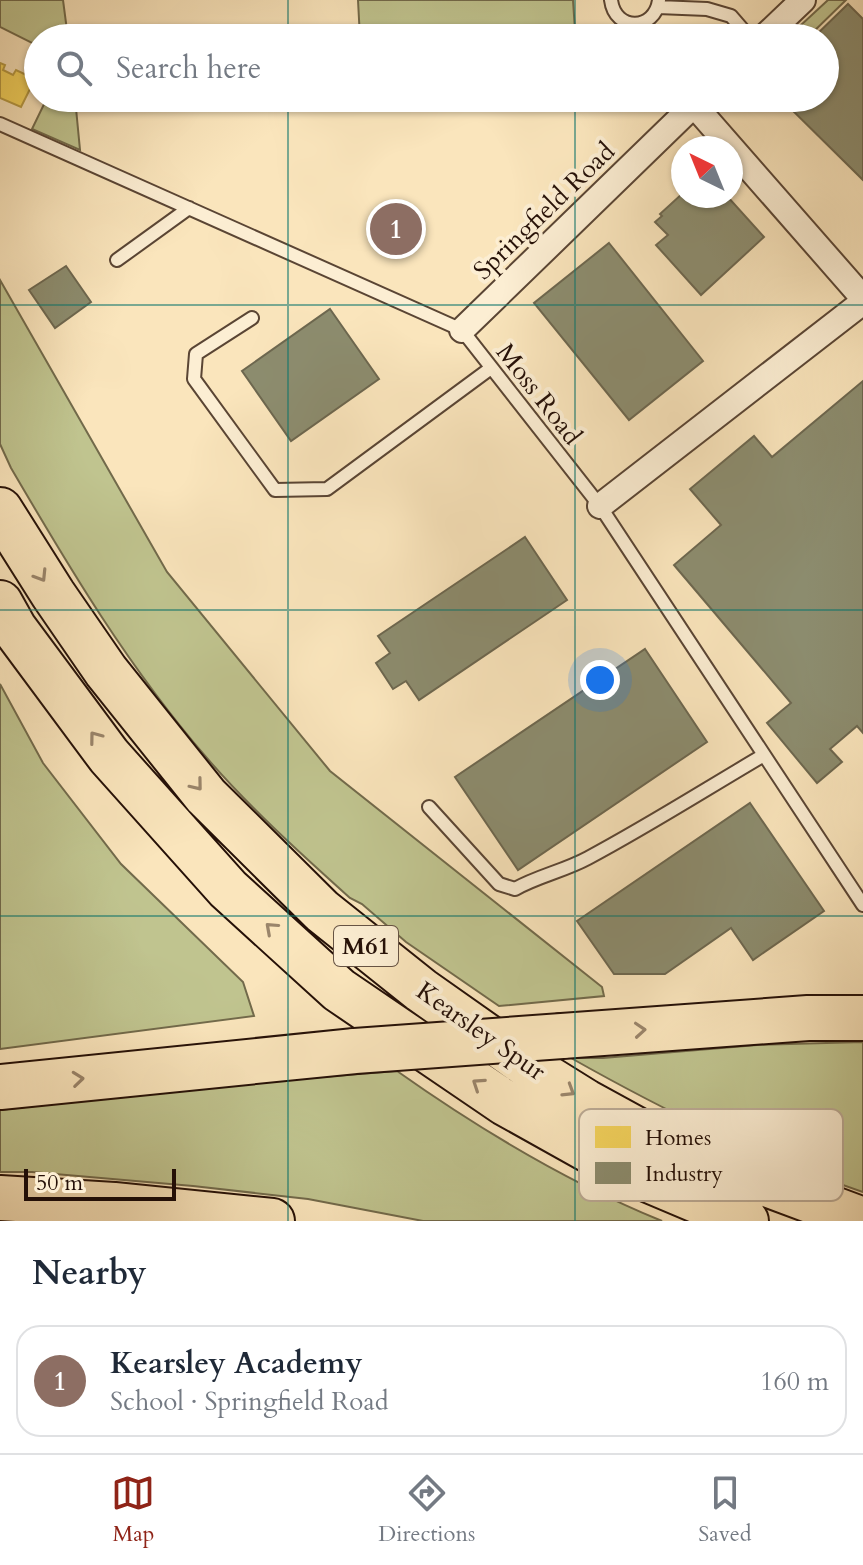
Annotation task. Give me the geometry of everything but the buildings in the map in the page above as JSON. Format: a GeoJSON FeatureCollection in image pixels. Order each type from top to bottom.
{"type":"FeatureCollection","features":[{"type":"Feature","properties":{"kind":"highway","name":"Kearsley Spur"},"geometry":{"type":"LineString","coordinates":[[0,510],[106,671],[206,796],[322,911],[421,990],[533,1069],[599,1109]]}},
{"type":"Feature","properties":{"kind":"highway","name":"Kearsley Spur"},"geometry":{"type":"LineString","coordinates":[[0,603],[14,628],[109,756],[228,889],[339,990],[505,1103],[579,1144]]}},
{"type":"Feature","properties":{"kind":"highway"},"geometry":{"type":"LineString","coordinates":[[0,1087],[355,1051],[808,1018],[863,1018]]}},
{"type":"Feature","properties":{"kind":"highway"},"geometry":{"type":"LineString","coordinates":[[0,1198],[114,1205],[272,1221]]}},
{"type":"Feature","properties":{"kind":"highway","name":"Kearsley Spur"},"geometry":{"type":"LineString","coordinates":[[699,1201],[746,1221]]}},
{"type":"Feature","properties":{"kind":"highway","name":"Kearsley Spur"},"geometry":{"type":"LineString","coordinates":[[812,1201],[863,1220]]}},
{"type":"Feature","properties":{"kind":"street"},"geometry":{"type":"LineString","coordinates":[[778,24],[803,0]]}},
{"type":"Feature","properties":{"kind":"street","name":"Springfield Road"},"geometry":{"type":"LineString","coordinates":[[462,330],[686,112]]}},
{"type":"Feature","properties":{"kind":"street"},"geometry":{"type":"LineString","coordinates":[[600,506],[863,300],[706,112]]}},
{"type":"Feature","properties":{"kind":"lane"},"geometry":{"type":"LineString","coordinates":[[611,0],[619,19],[632,24]]}},
{"type":"Feature","properties":{"kind":"lane"},"geometry":{"type":"LineString","coordinates":[[637,24],[649,20],[658,3],[707,9],[731,16],[738,24]]}},
{"type":"Feature","properties":{"kind":"lane","name":"Moss Road"},"geometry":{"type":"LineString","coordinates":[[0,124],[462,330],[600,506],[863,905]]}},
{"type":"Feature","properties":{"kind":"lane"},"geometry":{"type":"LineString","coordinates":[[117,260],[189,208]]}},
{"type":"Feature","properties":{"kind":"lane"},"geometry":{"type":"LineString","coordinates":[[252,318],[196,354],[194,379],[275,490],[327,489],[491,368]]}},
{"type":"Feature","properties":{"kind":"lane"},"geometry":{"type":"LineString","coordinates":[[429,807],[499,884],[515,889],[532,879],[551,876],[586,859],[764,755]]}},
{"type":"Feature","properties":{"kind":"green space"},"geometry":{"type":"Polygon","coordinates":[[[0,0],[63,0],[66,24],[24,24],[24,39],[0,27],[0,0]]]}},
{"type":"Feature","properties":{"kind":"green space"},"geometry":{"type":"Polygon","coordinates":[[[358,0],[573,0],[575,24],[359,24],[358,0]]]}},
{"type":"Feature","properties":{"kind":"green space"},"geometry":{"type":"Polygon","coordinates":[[[828,0],[846,0],[821,24],[802,24],[828,0]]]}},
{"type":"Feature","properties":{"kind":"green space"},"geometry":{"type":"Polygon","coordinates":[[[40,112],[76,112],[80,150],[32,129],[40,112]]]}},
{"type":"Feature","properties":{"kind":"green space"},"geometry":{"type":"Polygon","coordinates":[[[0,280],[167,572],[330,771],[602,987],[604,996],[499,1006],[406,942],[362,904],[350,898],[258,812],[206,757],[151,688],[102,617],[33,506],[0,444],[0,280]]]}},
{"type":"Feature","properties":{"kind":"green space"},"geometry":{"type":"Polygon","coordinates":[[[0,684],[43,763],[121,864],[243,982],[254,1016],[0,1049],[0,684]]]}},
{"type":"Feature","properties":{"kind":"green space"},"geometry":{"type":"Polygon","coordinates":[[[863,1042],[863,1192],[843,1185],[843,1109],[667,1109],[571,1058],[603,1058],[757,1045],[863,1042]]]}},
{"type":"Feature","properties":{"kind":"green space"},"geometry":{"type":"Polygon","coordinates":[[[397,1071],[525,1154],[579,1183],[579,1201],[616,1201],[662,1221],[423,1221],[308,1199],[193,1186],[0,1172],[0,1110],[205,1086],[397,1071]]]}},
{"type":"Feature","properties":{"kind":"place","name":"Kearsley Academy"},"geometry":{"type":"Point","coordinates":[396,229]}}]}
